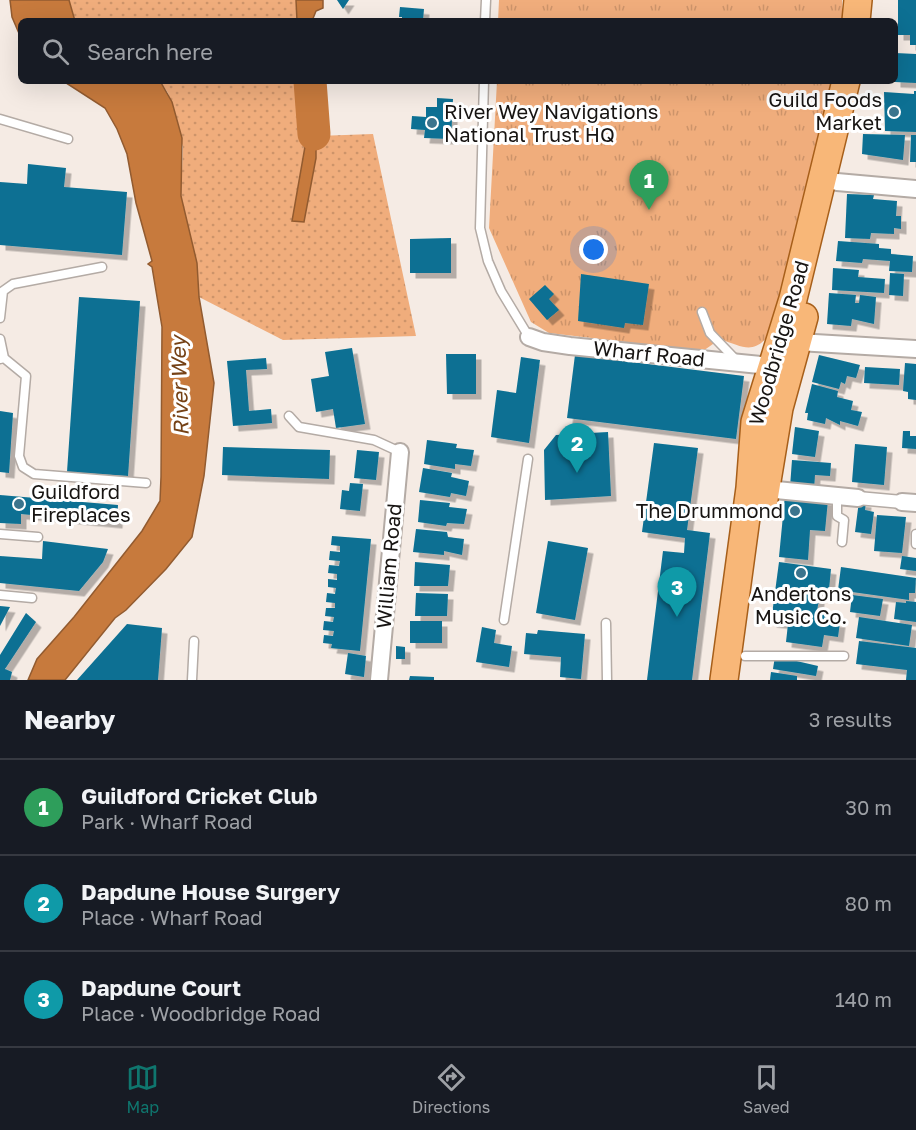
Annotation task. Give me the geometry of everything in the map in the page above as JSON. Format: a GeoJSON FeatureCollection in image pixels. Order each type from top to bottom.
{"type":"FeatureCollection","features":[{"type":"Feature","properties":{"kind":"main road"},"geometry":{"type":"LineString","coordinates":[[856,18],[858,0]]}},
{"type":"Feature","properties":{"kind":"main road","name":"Woodbridge Road"},"geometry":{"type":"LineString","coordinates":[[724,680],[750,488],[753,435],[770,366],[793,299],[847,84]]}},
{"type":"Feature","properties":{"kind":"main road","name":"Woodbridge Road"},"geometry":{"type":"LineString","coordinates":[[743,668],[779,408],[798,342],[837,182],[848,84]]}},
{"type":"Feature","properties":{"kind":"street"},"geometry":{"type":"LineString","coordinates":[[837,182],[916,189]]}},
{"type":"Feature","properties":{"kind":"street","name":"Wharf Road"},"geometry":{"type":"LineString","coordinates":[[529,337],[543,342],[570,346],[770,366]]}},
{"type":"Feature","properties":{"kind":"street"},"geometry":{"type":"LineString","coordinates":[[798,342],[916,349]]}},
{"type":"Feature","properties":{"kind":"street","name":"William Road"},"geometry":{"type":"LineString","coordinates":[[379,680],[400,452]]}},
{"type":"Feature","properties":{"kind":"street"},"geometry":{"type":"LineString","coordinates":[[766,489],[909,503]]}},
{"type":"Feature","properties":{"kind":"lane"},"geometry":{"type":"LineString","coordinates":[[485,18],[486,0]]}},
{"type":"Feature","properties":{"kind":"lane"},"geometry":{"type":"LineString","coordinates":[[484,84],[480,228],[488,261],[501,291],[529,337]]}},
{"type":"Feature","properties":{"kind":"lane"},"geometry":{"type":"LineString","coordinates":[[0,119],[68,139]]}},
{"type":"Feature","properties":{"kind":"lane"},"geometry":{"type":"LineString","coordinates":[[0,318],[3,291],[13,284],[102,267]]}},
{"type":"Feature","properties":{"kind":"lane"},"geometry":{"type":"LineString","coordinates":[[702,312],[710,333],[740,363]]}},
{"type":"Feature","properties":{"kind":"lane"},"geometry":{"type":"LineString","coordinates":[[0,339],[2,358],[26,376],[19,456],[23,467],[34,474],[147,483]]}},
{"type":"Feature","properties":{"kind":"lane"},"geometry":{"type":"LineString","coordinates":[[288,416],[299,427],[374,440],[400,452]]}},
{"type":"Feature","properties":{"kind":"lane"},"geometry":{"type":"LineString","coordinates":[[504,620],[528,459]]}},
{"type":"Feature","properties":{"kind":"lane"},"geometry":{"type":"LineString","coordinates":[[837,496],[837,516],[844,520],[842,542]]}},
{"type":"Feature","properties":{"kind":"lane"},"geometry":{"type":"LineString","coordinates":[[0,534],[38,537]]}},
{"type":"Feature","properties":{"kind":"lane"},"geometry":{"type":"LineString","coordinates":[[916,534],[916,544]]}},
{"type":"Feature","properties":{"kind":"lane"},"geometry":{"type":"LineString","coordinates":[[0,595],[32,598]]}},
{"type":"Feature","properties":{"kind":"lane"},"geometry":{"type":"LineString","coordinates":[[606,623],[607,680]]}},
{"type":"Feature","properties":{"kind":"lane"},"geometry":{"type":"LineString","coordinates":[[192,680],[194,641]]}},
{"type":"Feature","properties":{"kind":"lane"},"geometry":{"type":"LineString","coordinates":[[743,668],[844,656]]}},
{"type":"Feature","properties":{"kind":"green space"},"geometry":{"type":"Polygon","coordinates":[[[69,0],[296,0],[297,18],[74,18],[69,0]]]}},
{"type":"Feature","properties":{"kind":"green space"},"geometry":{"type":"Polygon","coordinates":[[[499,0],[842,0],[842,18],[498,18],[499,0]]]}},
{"type":"Feature","properties":{"kind":"green space"},"geometry":{"type":"Polygon","coordinates":[[[162,84],[315,84],[316,88],[302,89],[306,141],[292,221],[304,222],[317,136],[373,134],[416,336],[283,340],[199,297],[197,269],[181,196],[183,147],[168,93],[162,84]]]}},
{"type":"Feature","properties":{"kind":"green space"},"geometry":{"type":"Polygon","coordinates":[[[497,84],[835,84],[772,331],[760,344],[743,347],[720,339],[703,351],[549,333],[531,322],[489,228],[497,84]]]}},
{"type":"Feature","properties":{"kind":"water"},"geometry":{"type":"Polygon","coordinates":[[[10,0],[69,0],[74,18],[18,18],[18,31],[12,17],[10,0]]]}},
{"type":"Feature","properties":{"kind":"water"},"geometry":{"type":"Polygon","coordinates":[[[296,0],[323,0],[323,8],[316,11],[313,18],[297,18],[296,0]]]}},
{"type":"Feature","properties":{"kind":"water","name":"River Wey"},"geometry":{"type":"Polygon","coordinates":[[[68,84],[162,84],[172,102],[182,138],[181,196],[197,263],[199,297],[214,383],[204,476],[192,537],[166,569],[126,610],[115,618],[65,680],[28,680],[37,659],[74,617],[142,531],[160,501],[162,327],[152,267],[148,264],[152,261],[136,203],[127,154],[105,108],[68,84]]]}},
{"type":"Feature","properties":{"kind":"water"},"geometry":{"type":"Polygon","coordinates":[[[316,88],[316,158],[304,222],[292,221],[306,141],[302,89],[316,88]]]}},
{"type":"Feature","properties":{"kind":"building"},"geometry":{"type":"Polygon","coordinates":[[[337,0],[349,0],[343,9],[337,0]]]}},
{"type":"Feature","properties":{"kind":"building"},"geometry":{"type":"Polygon","coordinates":[[[898,0],[916,0],[916,45],[910,45],[910,35],[898,35],[898,0]]]}},
{"type":"Feature","properties":{"kind":"building"},"geometry":{"type":"Polygon","coordinates":[[[400,7],[424,9],[423,18],[399,17],[400,7]]]}},
{"type":"Feature","properties":{"kind":"building"},"geometry":{"type":"Polygon","coordinates":[[[898,53],[916,54],[916,83],[898,82],[898,53]]]}},
{"type":"Feature","properties":{"kind":"building"},"geometry":{"type":"Polygon","coordinates":[[[916,91],[916,132],[885,131],[884,92],[914,94],[916,91]]]}},
{"type":"Feature","properties":{"kind":"building","name":"River Wey Navigations National Trust HQ"},"geometry":{"type":"Polygon","coordinates":[[[437,98],[453,99],[451,139],[424,138],[425,130],[411,129],[412,116],[426,117],[426,107],[437,107],[437,98]]]}},
{"type":"Feature","properties":{"kind":"building"},"geometry":{"type":"Polygon","coordinates":[[[863,134],[905,135],[903,160],[862,154],[863,134]]]}},
{"type":"Feature","properties":{"kind":"building"},"geometry":{"type":"Polygon","coordinates":[[[911,135],[916,135],[916,162],[910,162],[911,135]]]}},
{"type":"Feature","properties":{"kind":"building"},"geometry":{"type":"Polygon","coordinates":[[[28,164],[66,168],[64,187],[127,192],[122,255],[0,245],[0,182],[27,184],[28,164]]]}},
{"type":"Feature","properties":{"kind":"building"},"geometry":{"type":"Polygon","coordinates":[[[847,194],[874,195],[873,199],[897,201],[896,216],[901,216],[901,229],[894,228],[894,234],[871,233],[870,239],[845,238],[847,194]]]}},
{"type":"Feature","properties":{"kind":"building"},"geometry":{"type":"Polygon","coordinates":[[[451,238],[451,273],[410,273],[410,239],[451,238]]]}},
{"type":"Feature","properties":{"kind":"building"},"geometry":{"type":"Polygon","coordinates":[[[838,241],[879,244],[879,248],[891,249],[891,254],[913,256],[912,272],[889,271],[890,261],[863,259],[862,263],[836,261],[838,241]]]}},
{"type":"Feature","properties":{"kind":"building"},"geometry":{"type":"Polygon","coordinates":[[[833,268],[859,270],[858,277],[885,279],[884,293],[832,290],[833,268]]]}},
{"type":"Feature","properties":{"kind":"building"},"geometry":{"type":"Polygon","coordinates":[[[890,273],[904,274],[903,296],[889,295],[890,273]]]}},
{"type":"Feature","properties":{"kind":"building"},"geometry":{"type":"Polygon","coordinates":[[[581,274],[649,284],[643,325],[625,323],[624,328],[578,321],[581,274]]]}},
{"type":"Feature","properties":{"kind":"building"},"geometry":{"type":"Polygon","coordinates":[[[545,285],[554,294],[549,299],[559,310],[547,320],[529,299],[545,285]]]}},
{"type":"Feature","properties":{"kind":"building"},"geometry":{"type":"Polygon","coordinates":[[[829,293],[856,295],[855,303],[859,303],[860,295],[876,297],[874,324],[852,319],[851,326],[827,324],[829,293]]]}},
{"type":"Feature","properties":{"kind":"building"},"geometry":{"type":"Polygon","coordinates":[[[79,297],[140,301],[128,476],[67,472],[79,297]]]}},
{"type":"Feature","properties":{"kind":"building"},"geometry":{"type":"Polygon","coordinates":[[[352,348],[365,424],[336,428],[333,409],[316,412],[311,379],[329,376],[325,352],[352,348]]]}},
{"type":"Feature","properties":{"kind":"building"},"geometry":{"type":"Polygon","coordinates":[[[446,354],[476,354],[476,394],[447,394],[446,354]]]}},
{"type":"Feature","properties":{"kind":"building"},"geometry":{"type":"Polygon","coordinates":[[[575,355],[744,376],[736,439],[567,418],[575,355]]]}},
{"type":"Feature","properties":{"kind":"building"},"geometry":{"type":"Polygon","coordinates":[[[819,355],[860,365],[856,378],[847,376],[845,384],[841,382],[839,389],[812,382],[819,355]]]}},
{"type":"Feature","properties":{"kind":"building"},"geometry":{"type":"Polygon","coordinates":[[[521,357],[540,360],[529,443],[491,437],[497,390],[516,393],[521,357]]]}},
{"type":"Feature","properties":{"kind":"building"},"geometry":{"type":"Polygon","coordinates":[[[266,358],[267,369],[246,370],[249,411],[271,409],[272,423],[233,426],[227,361],[266,358]]]}},
{"type":"Feature","properties":{"kind":"building"},"geometry":{"type":"Polygon","coordinates":[[[905,363],[916,364],[916,400],[908,399],[908,392],[903,391],[905,363]]]}},
{"type":"Feature","properties":{"kind":"building"},"geometry":{"type":"Polygon","coordinates":[[[865,367],[900,369],[899,385],[864,383],[865,367]]]}},
{"type":"Feature","properties":{"kind":"building"},"geometry":{"type":"Polygon","coordinates":[[[812,384],[838,391],[837,397],[853,401],[851,410],[862,412],[858,426],[840,421],[840,425],[826,418],[825,424],[807,420],[808,413],[805,413],[812,384]]]}},
{"type":"Feature","properties":{"kind":"building"},"geometry":{"type":"Polygon","coordinates":[[[0,411],[13,413],[9,473],[0,472],[0,411]]]}},
{"type":"Feature","properties":{"kind":"building"},"geometry":{"type":"Polygon","coordinates":[[[795,427],[819,431],[815,457],[792,454],[795,427]]]}},
{"type":"Feature","properties":{"kind":"building"},"geometry":{"type":"Polygon","coordinates":[[[903,431],[910,431],[910,436],[916,436],[916,449],[902,448],[903,431]]]}},
{"type":"Feature","properties":{"kind":"building"},"geometry":{"type":"Polygon","coordinates":[[[608,432],[611,496],[545,500],[544,450],[556,435],[608,432]]]}},
{"type":"Feature","properties":{"kind":"building"},"geometry":{"type":"Polygon","coordinates":[[[427,440],[457,444],[456,448],[474,450],[471,466],[455,464],[455,469],[424,464],[427,440]]]}},
{"type":"Feature","properties":{"kind":"building"},"geometry":{"type":"Polygon","coordinates":[[[654,443],[698,448],[687,530],[710,533],[692,680],[647,680],[663,551],[684,553],[685,538],[642,532],[654,443]]]}},
{"type":"Feature","properties":{"kind":"building"},"geometry":{"type":"Polygon","coordinates":[[[855,444],[887,447],[884,485],[852,482],[855,444]]]}},
{"type":"Feature","properties":{"kind":"building"},"geometry":{"type":"Polygon","coordinates":[[[223,447],[330,450],[329,479],[222,475],[223,447]]]}},
{"type":"Feature","properties":{"kind":"building"},"geometry":{"type":"Polygon","coordinates":[[[357,450],[379,452],[376,480],[354,478],[357,450]]]}},
{"type":"Feature","properties":{"kind":"building"},"geometry":{"type":"Polygon","coordinates":[[[792,460],[831,463],[830,476],[815,475],[814,489],[790,487],[792,460]]]}},
{"type":"Feature","properties":{"kind":"building"},"geometry":{"type":"Polygon","coordinates":[[[423,468],[452,473],[451,477],[469,481],[466,496],[451,493],[450,497],[419,492],[423,468]]]}},
{"type":"Feature","properties":{"kind":"building"},"geometry":{"type":"Polygon","coordinates":[[[350,483],[363,484],[360,511],[340,509],[342,490],[349,491],[350,483]]]}},
{"type":"Feature","properties":{"kind":"building"},"geometry":{"type":"Polygon","coordinates":[[[0,495],[118,505],[117,523],[21,514],[21,524],[0,523],[0,495]]]}},
{"type":"Feature","properties":{"kind":"building"},"geometry":{"type":"Polygon","coordinates":[[[785,495],[828,500],[825,531],[810,530],[808,560],[779,557],[785,495]]]}},
{"type":"Feature","properties":{"kind":"building"},"geometry":{"type":"Polygon","coordinates":[[[420,500],[450,503],[449,507],[467,509],[464,524],[447,523],[446,526],[418,522],[420,500]]]}},
{"type":"Feature","properties":{"kind":"building"},"geometry":{"type":"Polygon","coordinates":[[[859,501],[866,502],[865,510],[874,512],[871,534],[855,532],[859,501]]]}},
{"type":"Feature","properties":{"kind":"building"},"geometry":{"type":"Polygon","coordinates":[[[877,515],[906,517],[902,553],[874,551],[877,515]]]}},
{"type":"Feature","properties":{"kind":"building"},"geometry":{"type":"Polygon","coordinates":[[[416,529],[447,532],[448,537],[464,539],[462,555],[444,551],[444,555],[413,552],[416,529]]]}},
{"type":"Feature","properties":{"kind":"building"},"geometry":{"type":"Polygon","coordinates":[[[332,536],[371,539],[360,651],[331,648],[332,644],[323,643],[324,635],[333,636],[334,631],[323,630],[324,621],[333,622],[334,617],[325,616],[326,608],[335,608],[335,603],[326,602],[327,593],[335,594],[336,588],[328,587],[328,579],[337,580],[337,574],[328,573],[329,565],[339,566],[340,561],[329,560],[330,551],[340,552],[340,546],[331,545],[332,536]]]}},
{"type":"Feature","properties":{"kind":"building"},"geometry":{"type":"Polygon","coordinates":[[[43,541],[108,549],[103,562],[79,591],[0,583],[0,556],[42,559],[43,541]]]}},
{"type":"Feature","properties":{"kind":"building"},"geometry":{"type":"Polygon","coordinates":[[[548,541],[588,548],[575,620],[536,613],[548,541]]]}},
{"type":"Feature","properties":{"kind":"building"},"geometry":{"type":"Polygon","coordinates":[[[902,556],[916,558],[916,571],[900,569],[902,556]]]}},
{"type":"Feature","properties":{"kind":"building"},"geometry":{"type":"Polygon","coordinates":[[[415,562],[450,565],[448,586],[414,586],[415,562]]]}},
{"type":"Feature","properties":{"kind":"building"},"geometry":{"type":"Polygon","coordinates":[[[779,562],[831,569],[829,589],[821,588],[817,611],[831,612],[830,621],[840,622],[838,637],[824,635],[822,647],[786,642],[788,624],[771,622],[779,562]]]}},
{"type":"Feature","properties":{"kind":"building"},"geometry":{"type":"Polygon","coordinates":[[[841,567],[916,578],[915,593],[909,593],[909,600],[838,590],[841,567]]]}},
{"type":"Feature","properties":{"kind":"building"},"geometry":{"type":"Polygon","coordinates":[[[416,593],[448,594],[447,616],[415,616],[416,593]]]}},
{"type":"Feature","properties":{"kind":"building"},"geometry":{"type":"Polygon","coordinates":[[[852,595],[883,599],[880,616],[850,612],[852,595]]]}},
{"type":"Feature","properties":{"kind":"building"},"geometry":{"type":"Polygon","coordinates":[[[906,601],[916,602],[916,622],[894,619],[896,602],[906,603],[906,601]]]}},
{"type":"Feature","properties":{"kind":"building"},"geometry":{"type":"Polygon","coordinates":[[[0,606],[10,607],[0,626],[0,606]]]}},
{"type":"Feature","properties":{"kind":"building"},"geometry":{"type":"Polygon","coordinates":[[[26,613],[36,622],[5,669],[12,672],[10,680],[0,680],[0,655],[26,613]]]}},
{"type":"Feature","properties":{"kind":"building"},"geometry":{"type":"Polygon","coordinates":[[[859,617],[912,625],[909,646],[856,638],[859,617]]]}},
{"type":"Feature","properties":{"kind":"building"},"geometry":{"type":"Polygon","coordinates":[[[410,621],[442,621],[442,643],[410,643],[410,621]]]}},
{"type":"Feature","properties":{"kind":"building"},"geometry":{"type":"Polygon","coordinates":[[[127,624],[162,628],[158,680],[77,680],[127,624]]]}},
{"type":"Feature","properties":{"kind":"building"},"geometry":{"type":"Polygon","coordinates":[[[482,627],[496,630],[494,643],[512,646],[509,667],[476,662],[482,627]]]}},
{"type":"Feature","properties":{"kind":"building"},"geometry":{"type":"Polygon","coordinates":[[[538,630],[585,634],[581,679],[560,677],[561,657],[524,654],[526,633],[537,634],[538,630]]]}},
{"type":"Feature","properties":{"kind":"building"},"geometry":{"type":"Polygon","coordinates":[[[859,641],[916,648],[916,680],[906,680],[907,670],[856,664],[859,641]]]}},
{"type":"Feature","properties":{"kind":"building"},"geometry":{"type":"Polygon","coordinates":[[[396,646],[405,647],[405,659],[396,659],[396,646]]]}},
{"type":"Feature","properties":{"kind":"building"},"geometry":{"type":"Polygon","coordinates":[[[348,653],[366,656],[364,677],[345,674],[348,653]]]}},
{"type":"Feature","properties":{"kind":"building"},"geometry":{"type":"Polygon","coordinates":[[[775,656],[818,666],[816,676],[773,669],[775,656]]]}},
{"type":"Feature","properties":{"kind":"building"},"geometry":{"type":"Polygon","coordinates":[[[771,672],[797,676],[797,680],[770,680],[771,672]]]}},
{"type":"Feature","properties":{"kind":"building"},"geometry":{"type":"Polygon","coordinates":[[[410,676],[434,677],[434,680],[409,680],[410,676]]]}},
{"type":"Feature","properties":{"kind":"waterway"},"geometry":{"type":"LineString","coordinates":[[310,84],[314,134]]}},
{"type":"Feature","properties":{"kind":"place","name":"Guild Foods Market"},"geometry":{"type":"Point","coordinates":[894,112]}},
{"type":"Feature","properties":{"kind":"place","name":"River Wey Navigations National Trust HQ"},"geometry":{"type":"Point","coordinates":[432,123]}},
{"type":"Feature","properties":{"kind":"place","name":"Guildford Cricket Club"},"geometry":{"type":"Point","coordinates":[649,210]}},
{"type":"Feature","properties":{"kind":"place","name":"Dapdune House Surgery"},"geometry":{"type":"Point","coordinates":[577,473]}},
{"type":"Feature","properties":{"kind":"place","name":"Guildford Fireplaces"},"geometry":{"type":"Point","coordinates":[19,504]}},
{"type":"Feature","properties":{"kind":"place","name":"The Drummond"},"geometry":{"type":"Point","coordinates":[795,511]}},
{"type":"Feature","properties":{"kind":"place","name":"Andertons Music Co."},"geometry":{"type":"Point","coordinates":[801,573]}},
{"type":"Feature","properties":{"kind":"place","name":"Dapdune Court"},"geometry":{"type":"Point","coordinates":[677,617]}}]}
